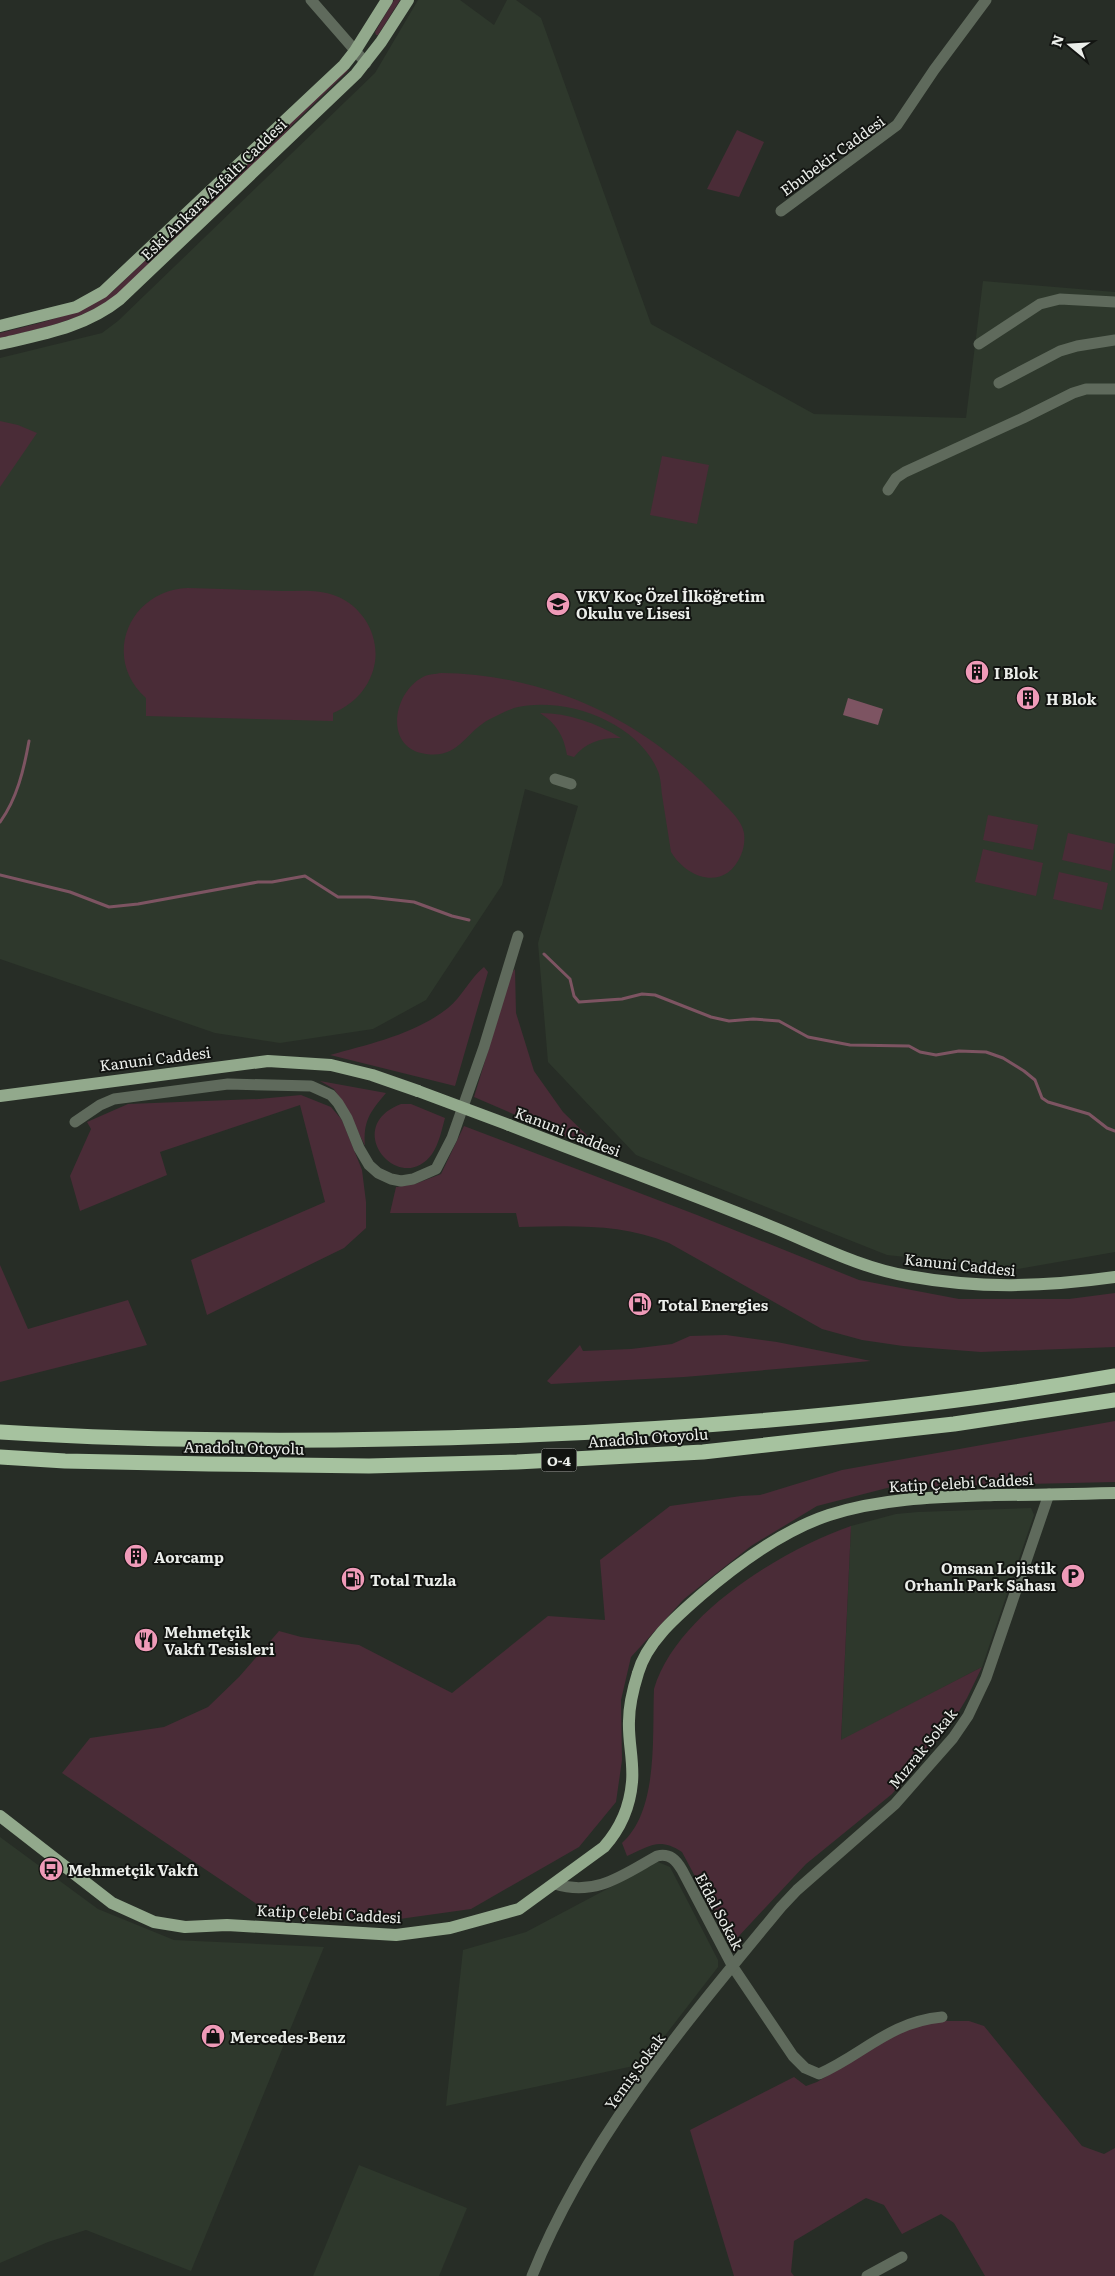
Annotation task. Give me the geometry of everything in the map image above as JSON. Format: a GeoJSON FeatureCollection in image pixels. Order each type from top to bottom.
{"type":"FeatureCollection","features":[{"type":"Feature","properties":{"kind":"highway","name":"Anadolu Otoyolu"},"geometry":{"type":"LineString","coordinates":[[0,1432],[217,1440],[417,1440],[629,1431],[761,1422],[873,1410],[1115,1376]]}},
{"type":"Feature","properties":{"kind":"highway","name":"Anadolu Otoyolu"},"geometry":{"type":"LineString","coordinates":[[0,1457],[64,1462],[220,1465],[369,1466],[517,1462],[703,1452],[954,1424],[1115,1400]]}},
{"type":"Feature","properties":{"kind":"main road","name":"Eski Ankara Asfaltı Caddesi"},"geometry":{"type":"LineString","coordinates":[[0,326],[76,307],[103,292],[338,71],[355,51],[387,0]]}},
{"type":"Feature","properties":{"kind":"main road","name":"Eski Ankara Asfaltı Caddesi"},"geometry":{"type":"LineString","coordinates":[[0,344],[69,328],[110,307],[203,222],[344,86],[366,63],[408,0]]}},
{"type":"Feature","properties":{"kind":"main road","name":"Kanuni Caddesi"},"geometry":{"type":"LineString","coordinates":[[0,1096],[268,1061],[331,1065],[372,1075],[509,1125],[770,1226],[855,1262],[907,1276],[1016,1287],[1073,1283],[1115,1277]]}},
{"type":"Feature","properties":{"kind":"main road","name":"Katip Çelebi Caddesi"},"geometry":{"type":"LineString","coordinates":[[1,1820],[112,1904],[149,1920],[185,1927],[227,1924],[396,1935],[450,1928],[519,1909],[604,1847],[618,1828],[628,1806],[632,1781],[628,1722],[631,1696],[640,1667],[656,1640],[676,1618],[744,1560],[786,1535],[827,1516],[869,1504],[906,1498],[1115,1493]]}},
{"type":"Feature","properties":{"kind":"street"},"geometry":{"type":"LineString","coordinates":[[312,0],[366,63]]}},
{"type":"Feature","properties":{"kind":"street","name":"Ebubekir Caddesi"},"geometry":{"type":"LineString","coordinates":[[781,211],[897,125],[934,70],[986,0]]}},
{"type":"Feature","properties":{"kind":"street"},"geometry":{"type":"LineString","coordinates":[[979,344],[1040,304],[1050,300],[1115,302]]}},
{"type":"Feature","properties":{"kind":"street"},"geometry":{"type":"LineString","coordinates":[[998,383],[1060,351],[1077,346],[1115,340]]}},
{"type":"Feature","properties":{"kind":"street"},"geometry":{"type":"LineString","coordinates":[[888,490],[896,478],[905,472],[1073,393],[1086,389],[1115,389]]}},
{"type":"Feature","properties":{"kind":"street"},"geometry":{"type":"LineString","coordinates":[[555,779],[571,784]]}},
{"type":"Feature","properties":{"kind":"street"},"geometry":{"type":"LineString","coordinates":[[75,1122],[100,1105],[114,1099],[228,1084],[311,1086],[331,1095],[338,1102],[347,1118],[359,1148],[369,1165],[378,1173],[401,1181],[413,1179],[436,1170],[452,1138],[484,1048],[518,936]]}},
{"type":"Feature","properties":{"kind":"street","name":"Mızrak Sokak"},"geometry":{"type":"LineString","coordinates":[[733,1967],[798,1890],[906,1792],[953,1738],[968,1716],[986,1678],[1049,1494]]}},
{"type":"Feature","properties":{"kind":"street","name":"Efdal Sokak"},"geometry":{"type":"LineString","coordinates":[[555,1884],[576,1888],[595,1887],[610,1882],[656,1856],[664,1855],[671,1857],[682,1870],[733,1967],[793,2056],[805,2068],[819,2074],[891,2032],[916,2021],[942,2017]]}},
{"type":"Feature","properties":{"kind":"street","name":"Yemiş Sokak"},"geometry":{"type":"LineString","coordinates":[[532,2276],[552,2230],[617,2119],[640,2084],[733,1967]]}},
{"type":"Feature","properties":{"kind":"street"},"geometry":{"type":"LineString","coordinates":[[867,2276],[902,2258]]}},
{"type":"Feature","properties":{"kind":"shaded area"},"geometry":{"type":"Polygon","coordinates":[[[394,0],[400,0],[378,35],[376,35],[375,32],[394,0]]]}},
{"type":"Feature","properties":{"kind":"shaded area","name":"VKV Koç Özel İlköğretim Okulu ve Lisesi"},"geometry":{"type":"Polygon","coordinates":[[[418,0],[460,0],[494,25],[507,0],[516,0],[541,18],[651,324],[814,414],[966,418],[983,281],[1115,292],[1115,1252],[1018,1269],[887,1255],[636,1155],[548,1062],[538,943],[578,806],[525,789],[502,885],[426,1000],[373,1029],[280,1043],[215,1033],[0,959],[0,358],[102,333],[118,321],[375,73],[418,0]]]}},
{"type":"Feature","properties":{"kind":"shaded area"},"geometry":{"type":"Polygon","coordinates":[[[347,69],[348,71],[293,124],[277,143],[117,295],[75,317],[46,327],[0,338],[0,333],[44,322],[73,312],[113,291],[347,69]]]}},
{"type":"Feature","properties":{"kind":"shaded area"},"geometry":{"type":"Polygon","coordinates":[[[737,130],[764,142],[739,197],[707,189],[737,130]]]}},
{"type":"Feature","properties":{"kind":"shaded area"},"geometry":{"type":"Polygon","coordinates":[[[0,421],[18,425],[37,433],[0,487],[0,421]]]}},
{"type":"Feature","properties":{"kind":"shaded area"},"geometry":{"type":"Polygon","coordinates":[[[662,456],[709,465],[697,524],[650,515],[662,456]]]}},
{"type":"Feature","properties":{"kind":"shaded area"},"geometry":{"type":"Polygon","coordinates":[[[188,588],[316,591],[336,596],[354,607],[361,614],[371,631],[376,652],[370,679],[355,699],[333,713],[333,721],[146,716],[146,698],[132,682],[125,664],[124,646],[128,629],[137,613],[150,600],[167,592],[188,588]]]}},
{"type":"Feature","properties":{"kind":"shaded area"},"geometry":{"type":"Polygon","coordinates":[[[441,673],[487,676],[546,689],[583,702],[627,725],[668,753],[729,809],[743,829],[744,841],[741,855],[726,874],[717,877],[707,878],[697,875],[678,862],[671,852],[660,779],[657,769],[647,752],[633,737],[615,725],[575,709],[554,705],[533,705],[514,708],[481,724],[454,749],[437,754],[426,754],[413,750],[403,742],[398,732],[399,707],[404,695],[413,685],[425,676],[441,673]]]}},
{"type":"Feature","properties":{"kind":"shaded area"},"geometry":{"type":"Polygon","coordinates":[[[848,698],[883,709],[878,725],[843,715],[848,698]]]}},
{"type":"Feature","properties":{"kind":"shaded area"},"geometry":{"type":"Polygon","coordinates":[[[540,713],[551,713],[582,720],[621,738],[607,738],[589,744],[574,757],[567,755],[564,742],[558,731],[551,721],[540,713]]]}},
{"type":"Feature","properties":{"kind":"shaded area"},"geometry":{"type":"Polygon","coordinates":[[[988,815],[1038,825],[1033,850],[983,840],[988,815]]]}},
{"type":"Feature","properties":{"kind":"shaded area"},"geometry":{"type":"Polygon","coordinates":[[[1068,833],[1115,844],[1111,871],[1062,860],[1068,833]]]}},
{"type":"Feature","properties":{"kind":"shaded area"},"geometry":{"type":"Polygon","coordinates":[[[983,849],[1043,863],[1036,896],[975,882],[983,849]]]}},
{"type":"Feature","properties":{"kind":"shaded area"},"geometry":{"type":"Polygon","coordinates":[[[1059,872],[1108,883],[1102,910],[1053,899],[1059,872]]]}},
{"type":"Feature","properties":{"kind":"shaded area"},"geometry":{"type":"Polygon","coordinates":[[[484,967],[488,972],[455,1086],[330,1055],[392,1037],[435,1017],[453,1004],[474,976],[484,967]]]}},
{"type":"Feature","properties":{"kind":"shaded area"},"geometry":{"type":"Polygon","coordinates":[[[515,969],[516,1013],[534,1071],[563,1112],[596,1144],[599,1151],[474,1097],[512,972],[515,969]]]}},
{"type":"Feature","properties":{"kind":"shaded area"},"geometry":{"type":"Polygon","coordinates":[[[320,1081],[386,1093],[369,1117],[365,1130],[365,1146],[349,1113],[334,1089],[320,1081]]]}},
{"type":"Feature","properties":{"kind":"shaded area"},"geometry":{"type":"Polygon","coordinates":[[[301,1095],[331,1107],[342,1120],[362,1170],[366,1202],[366,1228],[344,1248],[207,1315],[191,1260],[325,1202],[300,1105],[160,1152],[167,1175],[80,1211],[70,1176],[91,1129],[87,1122],[128,1104],[259,1099],[301,1095]]]}},
{"type":"Feature","properties":{"kind":"shaded area"},"geometry":{"type":"Polygon","coordinates":[[[401,1104],[411,1104],[445,1118],[432,1154],[419,1165],[405,1168],[392,1164],[382,1154],[376,1142],[376,1128],[384,1115],[401,1104]]]}},
{"type":"Feature","properties":{"kind":"shaded area"},"geometry":{"type":"Polygon","coordinates":[[[464,1126],[697,1215],[859,1280],[959,1299],[1069,1299],[1115,1293],[1115,1347],[981,1352],[903,1346],[862,1340],[822,1329],[669,1243],[651,1237],[632,1232],[595,1227],[519,1227],[516,1213],[390,1213],[396,1187],[415,1184],[441,1174],[464,1126]]]}},
{"type":"Feature","properties":{"kind":"shaded area"},"geometry":{"type":"Polygon","coordinates":[[[0,1265],[28,1329],[128,1300],[147,1345],[0,1382],[0,1265]]]}},
{"type":"Feature","properties":{"kind":"shaded area"},"geometry":{"type":"Polygon","coordinates":[[[726,1335],[777,1342],[871,1361],[684,1377],[551,1384],[547,1381],[580,1345],[583,1351],[631,1349],[672,1344],[690,1336],[726,1335]]]}},
{"type":"Feature","properties":{"kind":"shaded area"},"geometry":{"type":"Polygon","coordinates":[[[1115,1421],[1115,1482],[891,1487],[817,1506],[751,1546],[684,1599],[631,1657],[621,1700],[622,1760],[616,1802],[579,1847],[471,1909],[378,1922],[273,1915],[62,1773],[90,1738],[164,1727],[208,1707],[239,1677],[279,1631],[301,1637],[359,1645],[452,1693],[548,1616],[605,1620],[600,1560],[670,1506],[760,1495],[842,1470],[1115,1421]]]}},
{"type":"Feature","properties":{"kind":"shaded area"},"geometry":{"type":"Polygon","coordinates":[[[1031,1508],[1034,1515],[982,1667],[841,1741],[851,1526],[896,1514],[1031,1508]]]}},
{"type":"Feature","properties":{"kind":"shaded area"},"geometry":{"type":"Polygon","coordinates":[[[851,1526],[841,1740],[982,1667],[967,1698],[950,1726],[892,1794],[806,1864],[738,1937],[730,1937],[722,1927],[682,1852],[674,1847],[661,1844],[648,1846],[627,1856],[622,1843],[634,1829],[648,1792],[653,1749],[654,1689],[666,1661],[684,1635],[735,1588],[764,1568],[794,1551],[851,1526]]]}},
{"type":"Feature","properties":{"kind":"shaded area"},"geometry":{"type":"Polygon","coordinates":[[[0,1837],[98,1909],[174,1940],[324,1947],[191,2271],[86,2230],[48,2242],[0,2263],[0,1837]]]}},
{"type":"Feature","properties":{"kind":"shaded area"},"geometry":{"type":"Polygon","coordinates":[[[658,1862],[670,1867],[718,1960],[718,1967],[643,2064],[446,2106],[463,1950],[526,1932],[658,1862]]]}},
{"type":"Feature","properties":{"kind":"shaded area"},"geometry":{"type":"Polygon","coordinates":[[[935,2021],[969,2021],[984,2026],[1082,2146],[1104,2154],[1115,2148],[1115,2276],[985,2276],[954,2223],[941,2214],[902,2234],[884,2205],[866,2198],[794,2241],[791,2272],[794,2276],[734,2276],[690,2130],[794,2077],[806,2086],[817,2082],[904,2029],[935,2021]]]}},
{"type":"Feature","properties":{"kind":"shaded area"},"geometry":{"type":"Polygon","coordinates":[[[359,2165],[467,2208],[439,2276],[313,2276],[359,2165]]]}},
{"type":"Feature","properties":{"kind":"waterway"},"geometry":{"type":"LineString","coordinates":[[0,822],[15,794],[29,741]]}},
{"type":"Feature","properties":{"kind":"waterway"},"geometry":{"type":"LineString","coordinates":[[0,875],[70,892],[109,907],[138,904],[258,882],[272,882],[305,876],[338,897],[369,897],[414,902],[469,920]]}},
{"type":"Feature","properties":{"kind":"waterway"},"geometry":{"type":"LineString","coordinates":[[544,954],[570,979],[574,996],[579,1002],[622,999],[642,994],[655,995],[711,1017],[729,1021],[753,1019],[779,1021],[808,1037],[850,1045],[909,1046],[920,1052],[936,1055],[959,1051],[986,1052],[1003,1058],[1024,1071],[1035,1080],[1042,1098],[1048,1102],[1089,1114],[1107,1128],[1115,1131]]}},
{"type":"Feature","properties":{"kind":"place","name":"VKV Koç Özel İlköğretim Okulu ve Lisesi"},"geometry":{"type":"Point","coordinates":[558,604]}},
{"type":"Feature","properties":{"kind":"place","name":"I Blok"},"geometry":{"type":"Point","coordinates":[977,672]}},
{"type":"Feature","properties":{"kind":"place","name":"H Blok"},"geometry":{"type":"Point","coordinates":[1028,698]}},
{"type":"Feature","properties":{"kind":"place","name":"Total Energies"},"geometry":{"type":"Point","coordinates":[640,1304]}},
{"type":"Feature","properties":{"kind":"place","name":"Aorcamp"},"geometry":{"type":"Point","coordinates":[136,1556]}},
{"type":"Feature","properties":{"kind":"place","name":"Omsan Lojistik Orhanlı Park Sahası"},"geometry":{"type":"Point","coordinates":[1073,1576]}},
{"type":"Feature","properties":{"kind":"place","name":"Total Tuzla"},"geometry":{"type":"Point","coordinates":[353,1579]}},
{"type":"Feature","properties":{"kind":"place","name":"Mehmetçik Vakfı Tesisleri"},"geometry":{"type":"Point","coordinates":[146,1640]}},
{"type":"Feature","properties":{"kind":"place","name":"Mehmetçik Vakfı"},"geometry":{"type":"Point","coordinates":[51,1869]}},
{"type":"Feature","properties":{"kind":"place","name":"Mercedes-Benz"},"geometry":{"type":"Point","coordinates":[213,2036]}}]}
